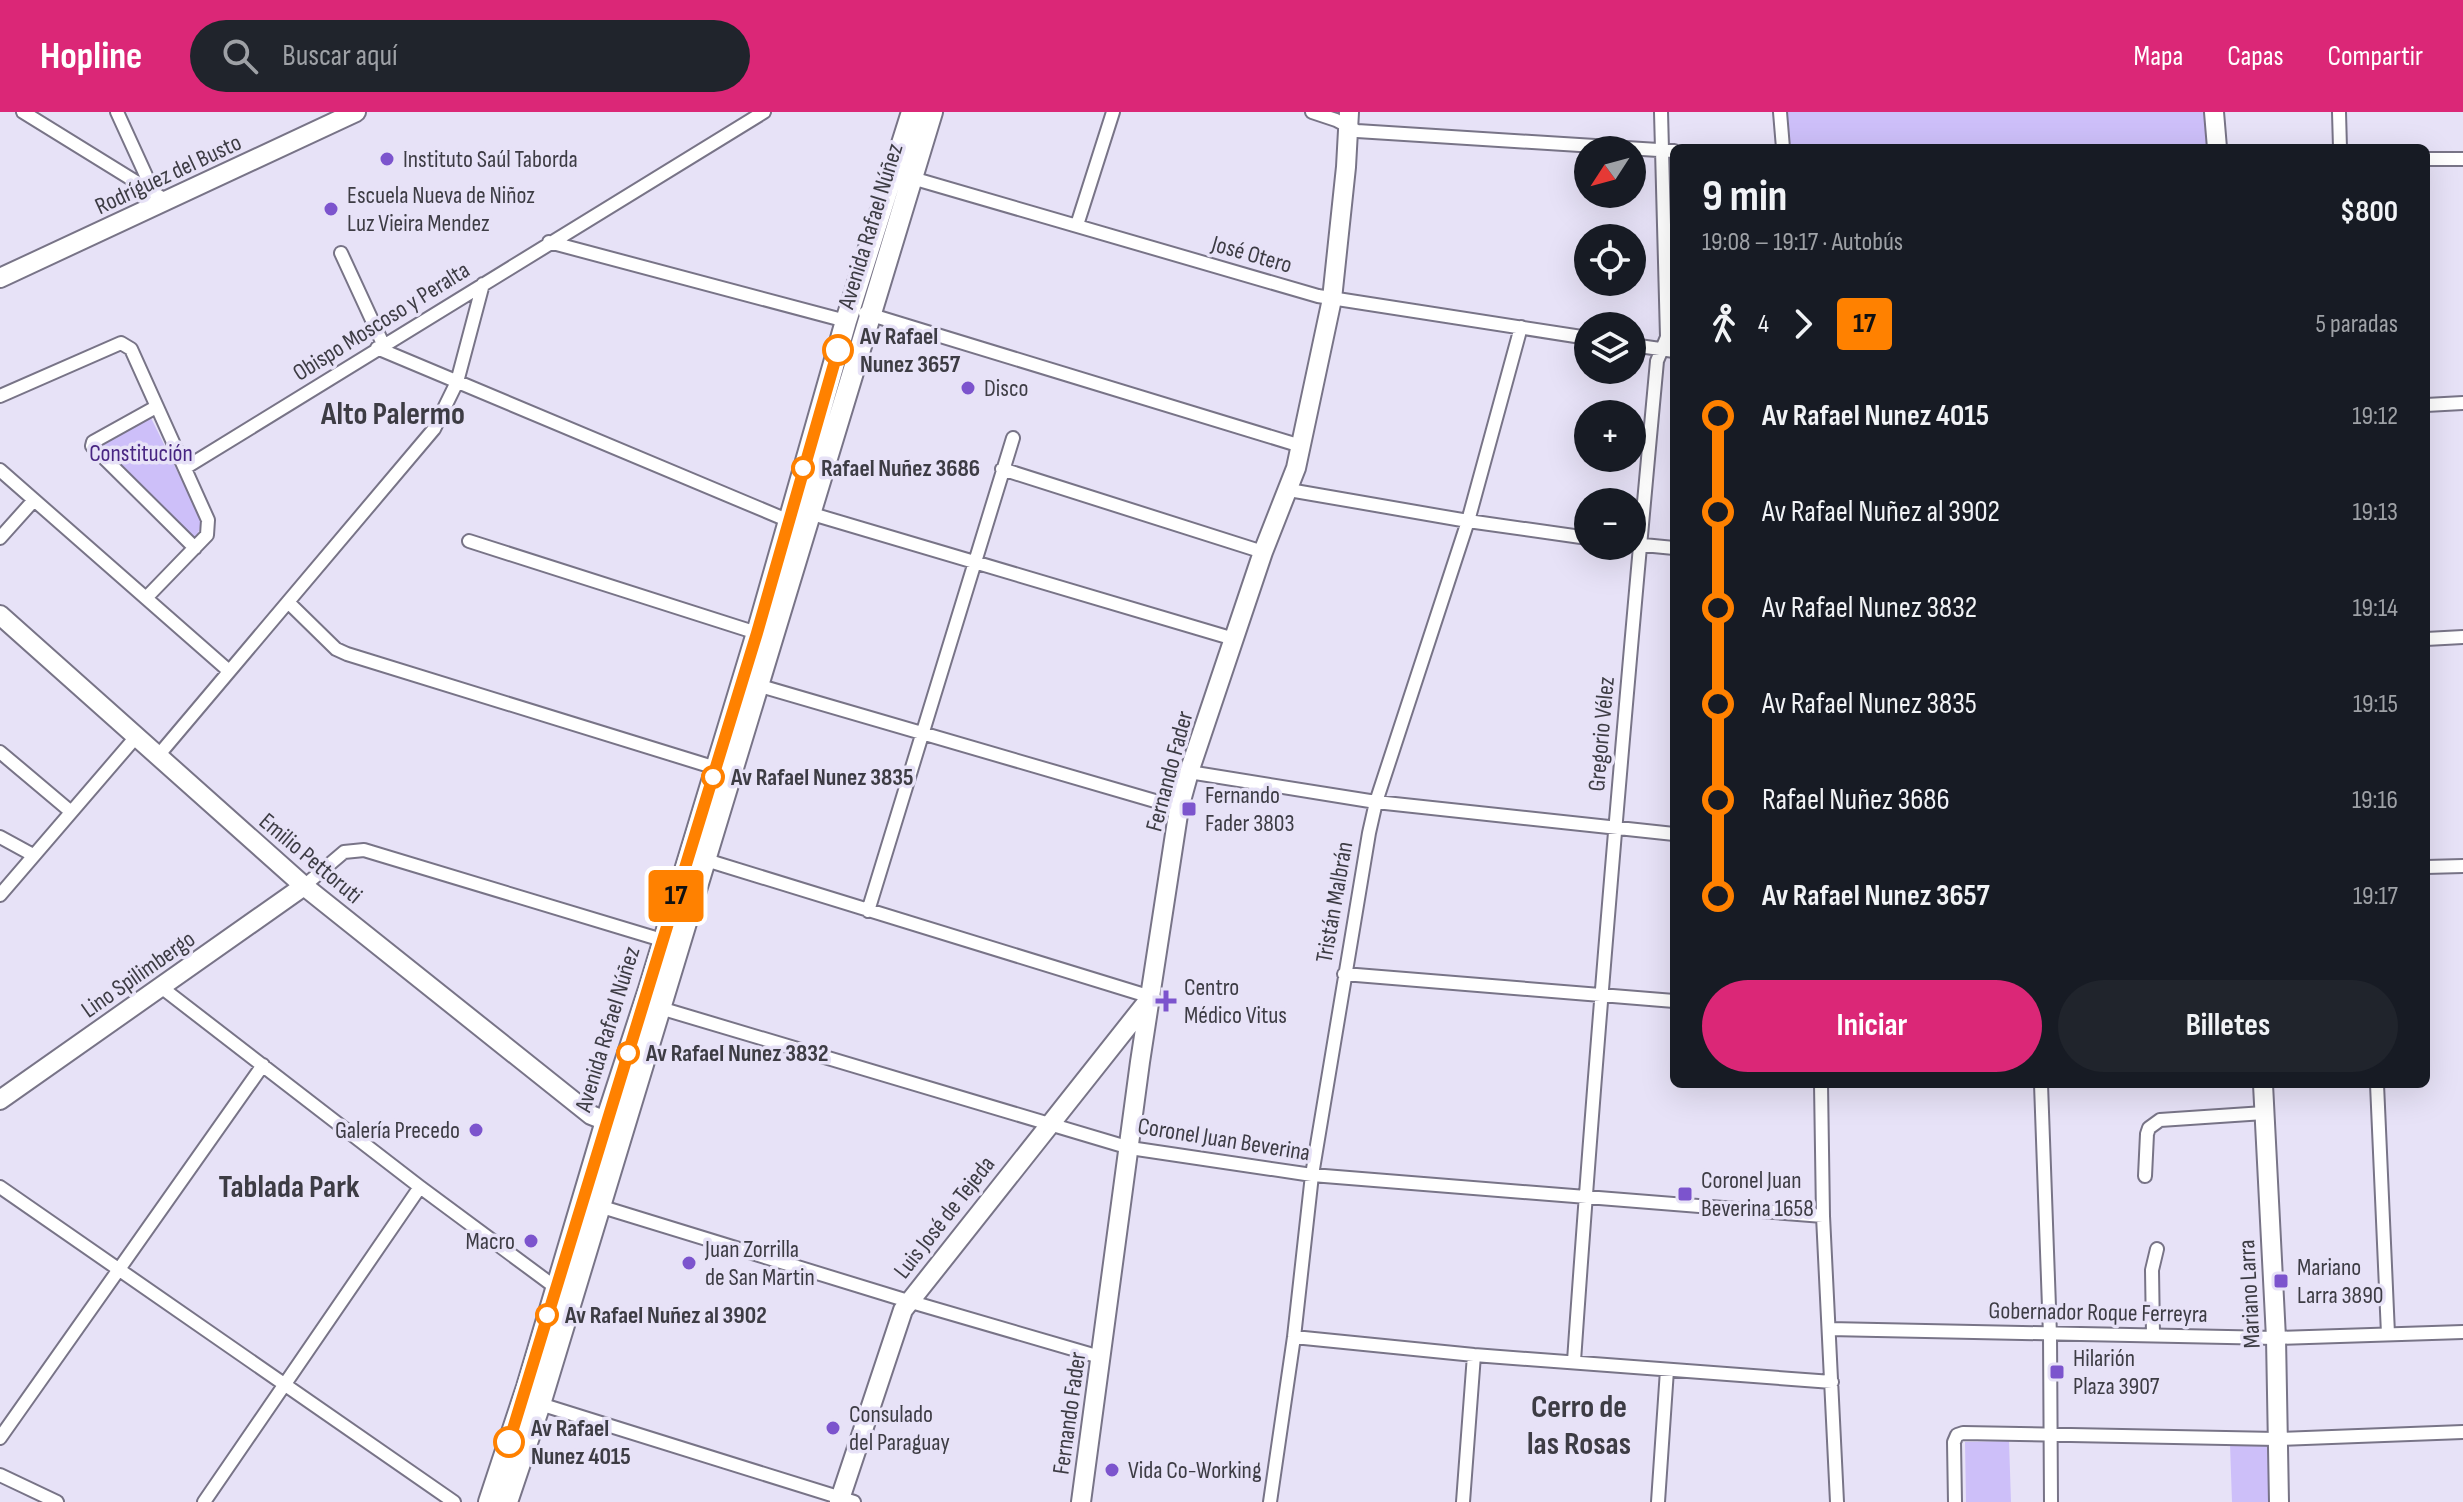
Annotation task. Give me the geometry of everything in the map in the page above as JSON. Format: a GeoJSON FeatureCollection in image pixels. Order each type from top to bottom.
{"type":"FeatureCollection","features":[{"type":"Feature","properties":{"kind":"main road","name":"Rodríguez del Busto"},"geometry":{"type":"LineString","coordinates":[[0,278],[326,118],[356,112]]}},
{"type":"Feature","properties":{"kind":"main road","name":"Avenida Rafael Núñez"},"geometry":{"type":"LineString","coordinates":[[507,1502],[540,1404],[809,513],[856,314],[912,112]]}},
{"type":"Feature","properties":{"kind":"main road","name":"Avenida Rafael Núñez"},"geometry":{"type":"LineString","coordinates":[[489,1502],[649,989],[757,633],[787,520],[856,314],[912,178],[932,112]]}},
{"type":"Feature","properties":{"kind":"main road"},"geometry":{"type":"LineString","coordinates":[[2214,112],[2217,144]]}},
{"type":"Feature","properties":{"kind":"main road","name":"Fernando Fader"},"geometry":{"type":"LineString","coordinates":[[1081,1502],[1179,808],[1263,552],[1289,490],[1301,446],[1332,299],[1348,119]]}},
{"type":"Feature","properties":{"kind":"main road","name":"Emilio Pettoruti"},"geometry":{"type":"LineString","coordinates":[[0,615],[304,886],[591,1115],[606,1121]]}},
{"type":"Feature","properties":{"kind":"main road","name":"Lino Spilimbergo"},"geometry":{"type":"LineString","coordinates":[[0,1100],[304,886]]}},
{"type":"Feature","properties":{"kind":"main road","name":"Luis José de Tejeda"},"geometry":{"type":"LineString","coordinates":[[845,1501],[898,1321],[908,1301],[1151,997]]}},
{"type":"Feature","properties":{"kind":"main road","name":"Mariano Larra"},"geometry":{"type":"LineString","coordinates":[[2263,1088],[2276,1338],[2279,1502]]}},
{"type":"Feature","properties":{"kind":"main road"},"geometry":{"type":"LineString","coordinates":[[606,1121],[627,1118]]}},
{"type":"Feature","properties":{"kind":"street"},"geometry":{"type":"LineString","coordinates":[[23,112],[161,197]]}},
{"type":"Feature","properties":{"kind":"street","name":"Obispo Moscoso y Peralta"},"geometry":{"type":"LineString","coordinates":[[185,468],[764,112]]}},
{"type":"Feature","properties":{"kind":"street"},"geometry":{"type":"LineString","coordinates":[[1077,225],[1113,112]]}},
{"type":"Feature","properties":{"kind":"street"},"geometry":{"type":"LineString","coordinates":[[1312,112],[1348,119],[1357,131],[1669,150]]}},
{"type":"Feature","properties":{"kind":"street","name":"Gregorio Vélez"},"geometry":{"type":"LineString","coordinates":[[1643,488],[1657,361],[1668,350],[1669,150],[1661,112]]}},
{"type":"Feature","properties":{"kind":"street"},"geometry":{"type":"LineString","coordinates":[[1780,112],[1783,144]]}},
{"type":"Feature","properties":{"kind":"street"},"geometry":{"type":"LineString","coordinates":[[2339,112],[2340,144]]}},
{"type":"Feature","properties":{"kind":"street"},"geometry":{"type":"LineString","coordinates":[[119,113],[161,197]]}},
{"type":"Feature","properties":{"kind":"street"},"geometry":{"type":"LineString","coordinates":[[2430,159],[2463,159]]}},
{"type":"Feature","properties":{"kind":"street","name":"José Otero"},"geometry":{"type":"LineString","coordinates":[[912,178],[1332,299],[1574,336]]}},
{"type":"Feature","properties":{"kind":"street"},"geometry":{"type":"LineString","coordinates":[[549,242],[856,314],[1301,446]]}},
{"type":"Feature","properties":{"kind":"street"},"geometry":{"type":"LineString","coordinates":[[341,253],[380,346],[457,382],[787,520]]}},
{"type":"Feature","properties":{"kind":"street"},"geometry":{"type":"LineString","coordinates":[[157,757],[420,447],[445,411],[457,382],[483,284]]}},
{"type":"Feature","properties":{"kind":"street","name":"Tristán Malbrán"},"geometry":{"type":"LineString","coordinates":[[1270,1502],[1294,1337],[1312,1175],[1344,974],[1376,802],[1468,521],[1521,327]]}},
{"type":"Feature","properties":{"kind":"street"},"geometry":{"type":"LineString","coordinates":[[0,396],[121,343],[131,349],[208,520],[207,535],[146,598]]}},
{"type":"Feature","properties":{"kind":"street"},"geometry":{"type":"LineString","coordinates":[[1646,347],[1668,350]]}},
{"type":"Feature","properties":{"kind":"street"},"geometry":{"type":"LineString","coordinates":[[2430,405],[2463,403]]}},
{"type":"Feature","properties":{"kind":"street"},"geometry":{"type":"LineString","coordinates":[[156,407],[93,442],[92,446],[195,548]]}},
{"type":"Feature","properties":{"kind":"street"},"geometry":{"type":"LineString","coordinates":[[868,911],[1013,438]]}},
{"type":"Feature","properties":{"kind":"street"},"geometry":{"type":"LineString","coordinates":[[1002,469],[1263,552]]}},
{"type":"Feature","properties":{"kind":"street"},"geometry":{"type":"LineString","coordinates":[[0,470],[229,671]]}},
{"type":"Feature","properties":{"kind":"street"},"geometry":{"type":"LineString","coordinates":[[1289,490],[1574,536]]}},
{"type":"Feature","properties":{"kind":"street"},"geometry":{"type":"LineString","coordinates":[[0,538],[34,500]]}},
{"type":"Feature","properties":{"kind":"street"},"geometry":{"type":"LineString","coordinates":[[809,513],[1234,639]]}},
{"type":"Feature","properties":{"kind":"street"},"geometry":{"type":"LineString","coordinates":[[469,541],[757,633]]}},
{"type":"Feature","properties":{"kind":"street"},"geometry":{"type":"LineString","coordinates":[[1646,546],[1670,548]]}},
{"type":"Feature","properties":{"kind":"street","name":"Gregorio Vélez"},"geometry":{"type":"LineString","coordinates":[[1574,1361],[1635,560]]}},
{"type":"Feature","properties":{"kind":"street"},"geometry":{"type":"LineString","coordinates":[[289,603],[324,638],[347,654],[716,768]]}},
{"type":"Feature","properties":{"kind":"street"},"geometry":{"type":"LineString","coordinates":[[2430,639],[2463,637]]}},
{"type":"Feature","properties":{"kind":"street"},"geometry":{"type":"LineString","coordinates":[[757,685],[1179,808]]}},
{"type":"Feature","properties":{"kind":"street"},"geometry":{"type":"LineString","coordinates":[[0,895],[135,738]]}},
{"type":"Feature","properties":{"kind":"street"},"geometry":{"type":"LineString","coordinates":[[0,752],[70,811]]}},
{"type":"Feature","properties":{"kind":"street"},"geometry":{"type":"LineString","coordinates":[[1189,772],[1376,802],[1670,834]]}},
{"type":"Feature","properties":{"kind":"street"},"geometry":{"type":"LineString","coordinates":[[0,837],[33,855]]}},
{"type":"Feature","properties":{"kind":"street"},"geometry":{"type":"LineString","coordinates":[[304,886],[344,852],[364,850],[662,940]]}},
{"type":"Feature","properties":{"kind":"street"},"geometry":{"type":"LineString","coordinates":[[706,860],[1151,997]]}},
{"type":"Feature","properties":{"kind":"street"},"geometry":{"type":"LineString","coordinates":[[2430,867],[2463,866]]}},
{"type":"Feature","properties":{"kind":"street"},"geometry":{"type":"LineString","coordinates":[[1344,974],[1670,1001]]}},
{"type":"Feature","properties":{"kind":"street"},"geometry":{"type":"LineString","coordinates":[[161,987],[555,1287]]}},
{"type":"Feature","properties":{"kind":"street"},"geometry":{"type":"LineString","coordinates":[[649,989],[660,1008]]}},
{"type":"Feature","properties":{"kind":"street","name":"Coronel Juan Beverina"},"geometry":{"type":"LineString","coordinates":[[660,1008],[1130,1148],[1312,1175],[1823,1216]]}},
{"type":"Feature","properties":{"kind":"street"},"geometry":{"type":"LineString","coordinates":[[0,1438],[116,1269],[263,1065]]}},
{"type":"Feature","properties":{"kind":"street"},"geometry":{"type":"LineString","coordinates":[[1821,1088],[1823,1216],[1837,1502]]}},
{"type":"Feature","properties":{"kind":"street"},"geometry":{"type":"LineString","coordinates":[[2041,1088],[2050,1335],[2051,1502]]}},
{"type":"Feature","properties":{"kind":"street"},"geometry":{"type":"LineString","coordinates":[[2377,1088],[2388,1334]]}},
{"type":"Feature","properties":{"kind":"street"},"geometry":{"type":"LineString","coordinates":[[2145,1176],[2147,1134],[2149,1128],[2160,1120],[2264,1113]]}},
{"type":"Feature","properties":{"kind":"street"},"geometry":{"type":"LineString","coordinates":[[0,1187],[454,1502]]}},
{"type":"Feature","properties":{"kind":"street"},"geometry":{"type":"LineString","coordinates":[[204,1502],[420,1187]]}},
{"type":"Feature","properties":{"kind":"street"},"geometry":{"type":"LineString","coordinates":[[599,1206],[1100,1357]]}},
{"type":"Feature","properties":{"kind":"street"},"geometry":{"type":"LineString","coordinates":[[2153,1334],[2152,1270],[2157,1249]]}},
{"type":"Feature","properties":{"kind":"street","name":"Gobernador Roque Ferreyra"},"geometry":{"type":"LineString","coordinates":[[1829,1329],[2276,1338],[2463,1332]]}},
{"type":"Feature","properties":{"kind":"street"},"geometry":{"type":"LineString","coordinates":[[1294,1337],[1474,1355],[1832,1382]]}},
{"type":"Feature","properties":{"kind":"street"},"geometry":{"type":"LineString","coordinates":[[1463,1502],[1474,1355]]}},
{"type":"Feature","properties":{"kind":"street"},"geometry":{"type":"LineString","coordinates":[[1658,1502],[1667,1370]]}},
{"type":"Feature","properties":{"kind":"street"},"geometry":{"type":"LineString","coordinates":[[540,1404],[845,1501]]}},
{"type":"Feature","properties":{"kind":"street"},"geometry":{"type":"LineString","coordinates":[[1955,1502],[1954,1442],[1957,1435],[1963,1433],[2277,1439],[2463,1432]]}},
{"type":"Feature","properties":{"kind":"street"},"geometry":{"type":"LineString","coordinates":[[0,1475],[57,1502]]}},
{"type":"Feature","properties":{"kind":"green space"},"geometry":{"type":"Polygon","coordinates":[[[1780,112],[2214,112],[2217,144],[1783,144],[1780,112]]]}},
{"type":"Feature","properties":{"kind":"green space","name":"Constitución"},"geometry":{"type":"Polygon","coordinates":[[[149,414],[202,521],[195,543],[98,445],[149,414]]]}},
{"type":"Feature","properties":{"kind":"green space"},"geometry":{"type":"Polygon","coordinates":[[[2009,1441],[2011,1502],[1966,1502],[1965,1442],[2009,1441]]]}},
{"type":"Feature","properties":{"kind":"green space"},"geometry":{"type":"Polygon","coordinates":[[[2270,1443],[2272,1502],[2232,1502],[2230,1444],[2270,1443]]]}},
{"type":"Feature","properties":{"kind":"bus line","name":"17"},"geometry":{"type":"LineString","coordinates":[[509,1442],[757,633],[838,350]]}},
{"type":"Feature","properties":{"kind":"place","name":"Instituto Saúl Taborda"},"geometry":{"type":"Point","coordinates":[387,159]}},
{"type":"Feature","properties":{"kind":"place","name":"Escuela Nueva de Niñoz Luz Vieira Mendez"},"geometry":{"type":"Point","coordinates":[331,209]}},
{"type":"Feature","properties":{"kind":"place","name":"Av Rafael Nunez 3657"},"geometry":{"type":"Point","coordinates":[838,350]}},
{"type":"Feature","properties":{"kind":"place","name":"Disco"},"geometry":{"type":"Point","coordinates":[968,388]}},
{"type":"Feature","properties":{"kind":"place","name":"Rafael Nuñez 3686"},"geometry":{"type":"Point","coordinates":[803,468]}},
{"type":"Feature","properties":{"kind":"place","name":"Av Rafael Nunez 3835"},"geometry":{"type":"Point","coordinates":[713,777]}},
{"type":"Feature","properties":{"kind":"place","name":"Fernando Fader 3803"},"geometry":{"type":"Point","coordinates":[1189,809]}},
{"type":"Feature","properties":{"kind":"place","name":"Centro Médico Vitus"},"geometry":{"type":"Point","coordinates":[1166,1001]}},
{"type":"Feature","properties":{"kind":"place","name":"Av Rafael Nunez 3832"},"geometry":{"type":"Point","coordinates":[628,1053]}},
{"type":"Feature","properties":{"kind":"place","name":"Galería Precedo"},"geometry":{"type":"Point","coordinates":[476,1130]}},
{"type":"Feature","properties":{"kind":"place","name":"Coronel Juan Beverina 1658"},"geometry":{"type":"Point","coordinates":[1685,1194]}},
{"type":"Feature","properties":{"kind":"place","name":"Macro"},"geometry":{"type":"Point","coordinates":[531,1241]}},
{"type":"Feature","properties":{"kind":"place","name":"Juan Zorrilla de San Martin"},"geometry":{"type":"Point","coordinates":[689,1263]}},
{"type":"Feature","properties":{"kind":"place","name":"Mariano Larra 3890"},"geometry":{"type":"Point","coordinates":[2281,1281]}},
{"type":"Feature","properties":{"kind":"place","name":"Av Rafael Nuñez al 3902"},"geometry":{"type":"Point","coordinates":[547,1315]}},
{"type":"Feature","properties":{"kind":"place","name":"Hilarión Plaza 3907"},"geometry":{"type":"Point","coordinates":[2057,1372]}},
{"type":"Feature","properties":{"kind":"place","name":"Consulado del Paraguay"},"geometry":{"type":"Point","coordinates":[833,1428]}},
{"type":"Feature","properties":{"kind":"place","name":"Av Rafael Nunez 4015"},"geometry":{"type":"Point","coordinates":[509,1442]}},
{"type":"Feature","properties":{"kind":"place","name":"Vida Co-Working"},"geometry":{"type":"Point","coordinates":[1112,1470]}},
{"type":"Feature","properties":{"kind":"district","name":"Alto Palermo"},"geometry":{"type":"Point","coordinates":[393,413]}},
{"type":"Feature","properties":{"kind":"district","name":"Tablada Park"},"geometry":{"type":"Point","coordinates":[289,1186]}},
{"type":"Feature","properties":{"kind":"district","name":"Cerro de las Rosas"},"geometry":{"type":"Point","coordinates":[1579,1424]}}]}
